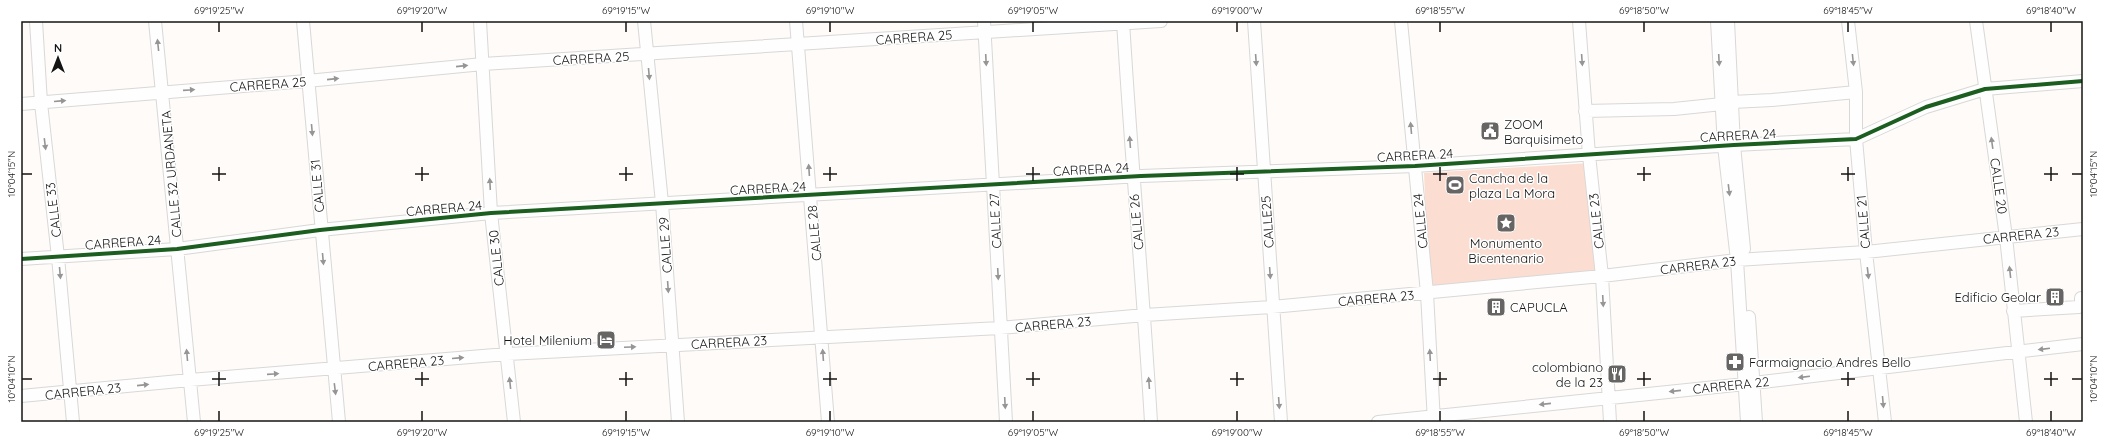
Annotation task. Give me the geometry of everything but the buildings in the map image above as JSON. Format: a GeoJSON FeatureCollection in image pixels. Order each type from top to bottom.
{"type":"FeatureCollection","features":[{"type":"Feature","properties":{"kind":"street","name":"CALLE 33"},"geometry":{"type":"LineString","coordinates":[[36,21],[41,103],[58,257],[73,422]]}},
{"type":"Feature","properties":{"kind":"street","name":"CALLE 32 URDANETA"},"geometry":{"type":"LineString","coordinates":[[156,21],[164,92],[177,249],[194,422]]}},
{"type":"Feature","properties":{"kind":"street","name":"CALLE 31"},"geometry":{"type":"LineString","coordinates":[[303,21],[320,230],[339,422]]}},
{"type":"Feature","properties":{"kind":"street","name":"CALLE 30"},"geometry":{"type":"LineString","coordinates":[[480,21],[491,213],[514,422]]}},
{"type":"Feature","properties":{"kind":"street","name":"CALLE 29"},"geometry":{"type":"LineString","coordinates":[[644,21],[662,203],[678,422]]}},
{"type":"Feature","properties":{"kind":"street","name":"CALLE 28"},"geometry":{"type":"LineString","coordinates":[[796,21],[828,422]]}},
{"type":"Feature","properties":{"kind":"street","name":"CARRERA 25"},"geometry":{"type":"LineString","coordinates":[[21,104],[307,82],[483,64],[799,45],[984,27],[1162,21]]}},
{"type":"Feature","properties":{"kind":"street","name":"CALLE25"},"geometry":{"type":"LineString","coordinates":[[1254,21],[1272,307],[1281,422]]}},
{"type":"Feature","properties":{"kind":"street","name":"CALLE 24"},"geometry":{"type":"LineString","coordinates":[[1401,21],[1427,293],[1433,419]]}},
{"type":"Feature","properties":{"kind":"street","name":"CALLE 23"},"geometry":{"type":"LineString","coordinates":[[1579,21],[1585,111],[1602,276],[1610,422]]}},
{"type":"Feature","properties":{"kind":"street"},"geometry":{"type":"LineString","coordinates":[[1717,21],[1727,103]]}},
{"type":"Feature","properties":{"kind":"street"},"geometry":{"type":"LineString","coordinates":[[1728,21],[1727,103],[1729,146],[1741,260],[1749,384],[1747,422]]}},
{"type":"Feature","properties":{"kind":"street","name":"CALLE 21"},"geometry":{"type":"LineString","coordinates":[[1848,21],[1856,92],[1856,139],[1866,252],[1885,422]]}},
{"type":"Feature","properties":{"kind":"street","name":"CALLE 20"},"geometry":{"type":"LineString","coordinates":[[1976,21],[2006,237],[2026,422]]}},
{"type":"Feature","properties":{"kind":"street","name":"CALLE 26"},"geometry":{"type":"LineString","coordinates":[[1123,22],[1132,176],[1144,315],[1151,422]]}},
{"type":"Feature","properties":{"kind":"street","name":"CALLE 27"},"geometry":{"type":"LineString","coordinates":[[984,27],[1006,422]]}},
{"type":"Feature","properties":{"kind":"street","name":"CARRERA 24"},"geometry":{"type":"LineString","coordinates":[[21,259],[177,249],[320,230],[491,213],[811,196],[1132,176],[1264,170],[1415,166],[1856,139],[1926,107],[1985,89],[2083,81]]}},
{"type":"Feature","properties":{"kind":"street"},"geometry":{"type":"LineString","coordinates":[[1585,111],[1674,109],[1856,92]]}},
{"type":"Feature","properties":{"kind":"street","name":"CARRERA 23"},"geometry":{"type":"LineString","coordinates":[[21,396],[190,380],[507,354],[1000,328],[1144,315],[1272,307],[1602,276],[1741,260],[1866,252],[2083,229]]}},
{"type":"Feature","properties":{"kind":"street"},"geometry":{"type":"LineString","coordinates":[[2013,311],[2079,307],[2081,305],[2081,298]]}},
{"type":"Feature","properties":{"kind":"street","name":"CARRERA 22"},"geometry":{"type":"LineString","coordinates":[[1378,422],[1433,419],[1608,398],[1749,384],[1879,367],[2083,344]]}},
{"type":"Feature","properties":{"kind":"street"},"geometry":{"type":"LineString","coordinates":[[1749,384],[1756,422]]}},
{"type":"Feature","properties":{"kind":"shaded area"},"geometry":{"type":"Polygon","coordinates":[[[1590,163],[1600,276],[1429,290],[1424,173],[1590,163]]]}},
{"type":"Feature","properties":{"kind":"cycle path"},"geometry":{"type":"LineString","coordinates":[[21,259],[177,249],[320,230],[491,213],[1141,176],[1415,166],[1734,145],[1856,139],[1926,107],[1985,89],[2083,81]]}},
{"type":"Feature","properties":{"kind":"place","name":"ZOOM Barquisimeto"},"geometry":{"type":"Point","coordinates":[1490,131]}},
{"type":"Feature","properties":{"kind":"place","name":"Cancha de la plaza La Mora"},"geometry":{"type":"Point","coordinates":[1455,185]}},
{"type":"Feature","properties":{"kind":"place","name":"Monumento Bicentenario"},"geometry":{"type":"Point","coordinates":[1506,223]}},
{"type":"Feature","properties":{"kind":"place","name":"Edificio Geolar"},"geometry":{"type":"Point","coordinates":[2055,297]}},
{"type":"Feature","properties":{"kind":"place","name":"CAPUCLA"},"geometry":{"type":"Point","coordinates":[1496,307]}},
{"type":"Feature","properties":{"kind":"place","name":"Hotel Milenium"},"geometry":{"type":"Point","coordinates":[606,340]}},
{"type":"Feature","properties":{"kind":"place","name":"Farmaignacio Andres Bello"},"geometry":{"type":"Point","coordinates":[1735,362]}},
{"type":"Feature","properties":{"kind":"place","name":"colombiano de la 23"},"geometry":{"type":"Point","coordinates":[1617,374]}}]}
